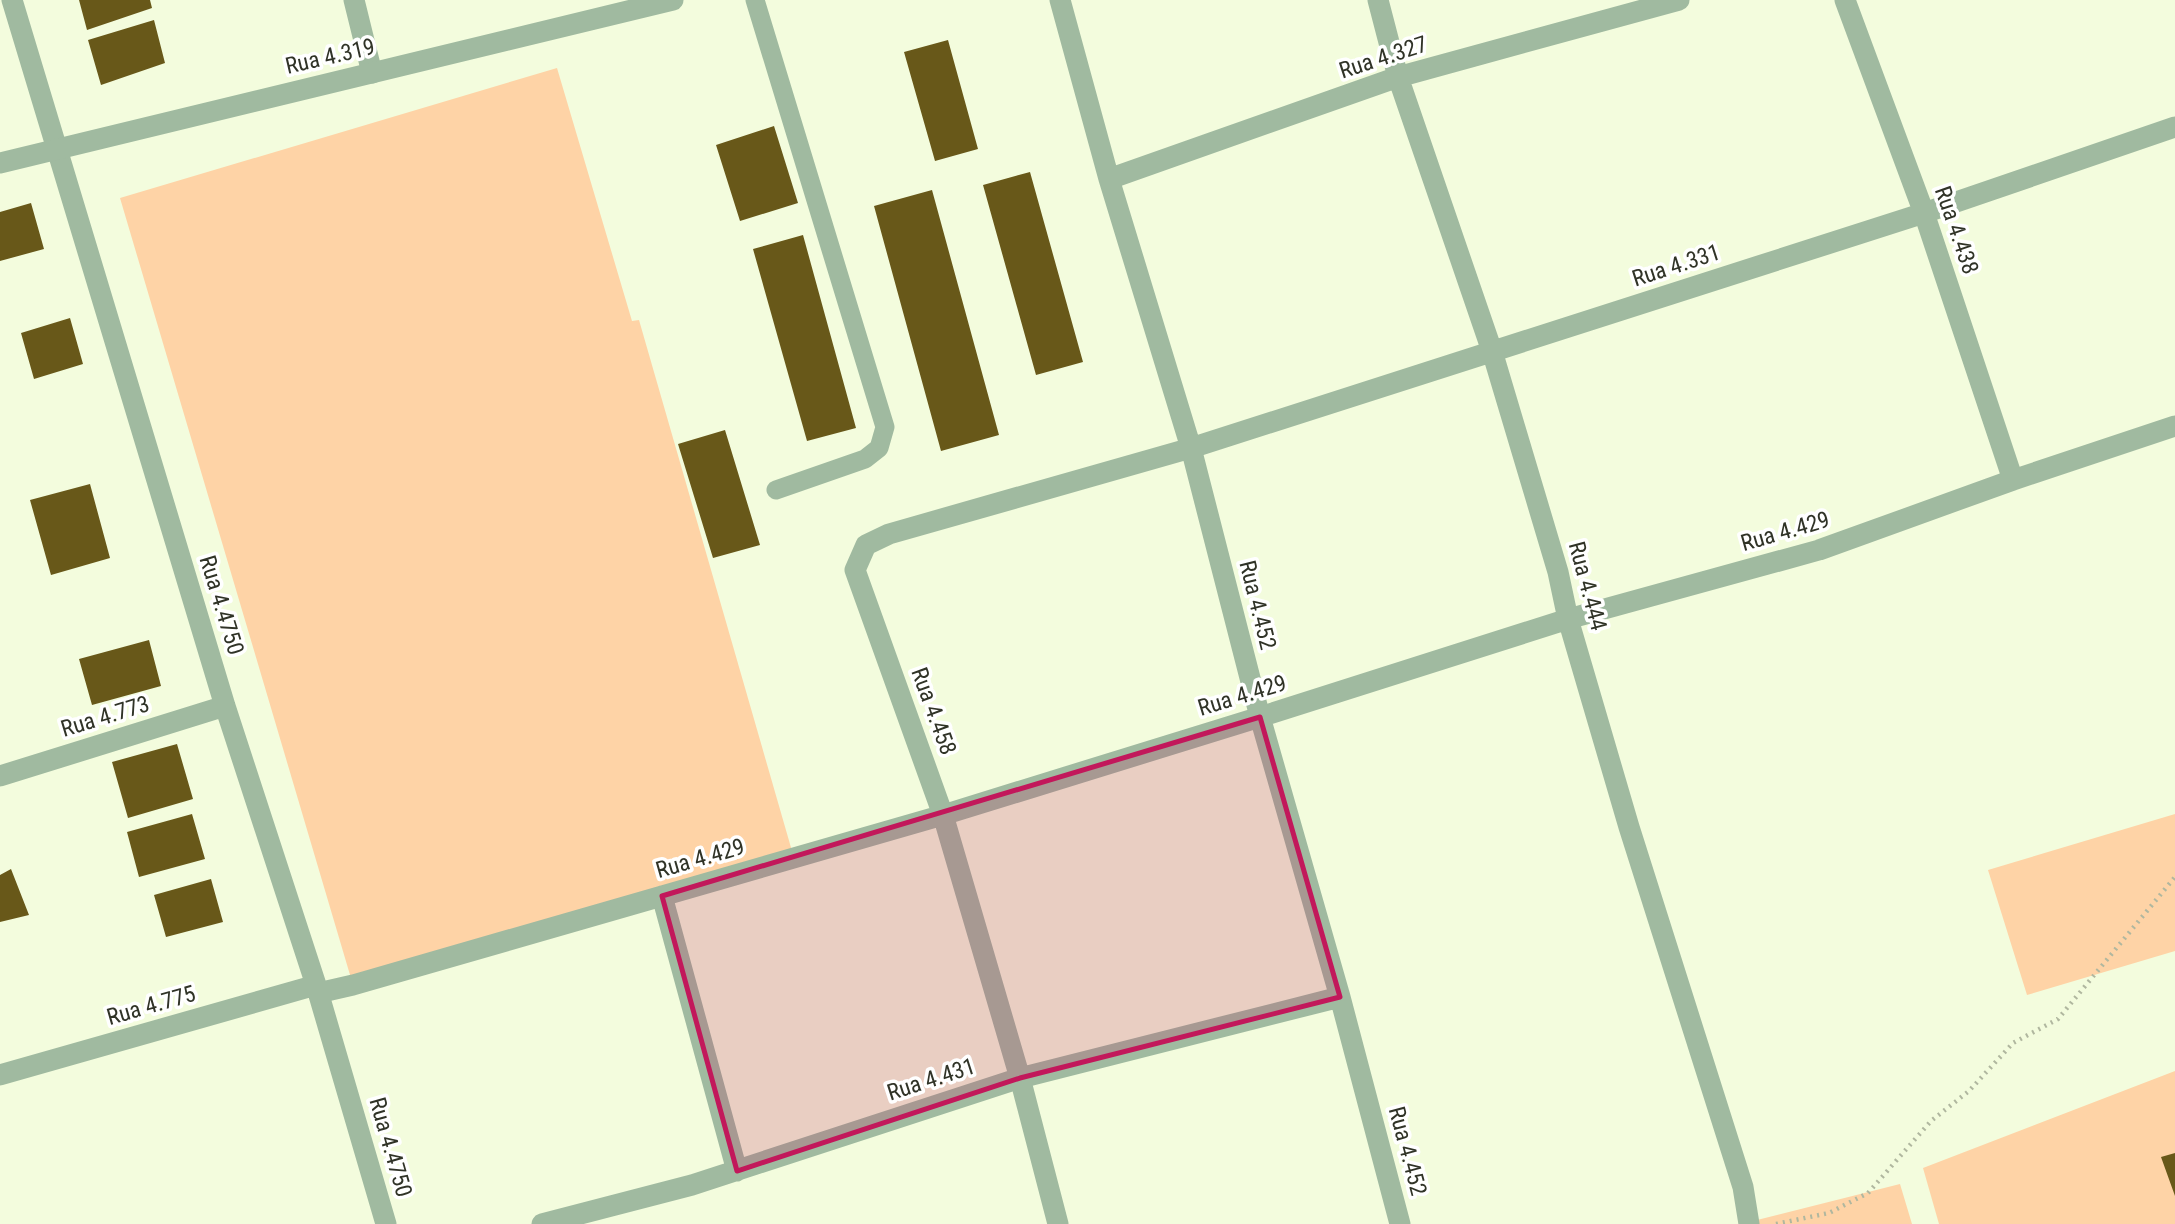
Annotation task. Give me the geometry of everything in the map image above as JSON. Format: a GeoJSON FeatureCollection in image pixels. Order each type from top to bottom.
{"type":"FeatureCollection","features":[{"type":"Feature","properties":{"kind":"street","name":"Rua 4.4750"},"geometry":{"type":"LineString","coordinates":[[12,0],[225,706],[317,989],[386,1224]]}},
{"type":"Feature","properties":{"kind":"street"},"geometry":{"type":"LineString","coordinates":[[354,0],[372,73]]}},
{"type":"Feature","properties":{"kind":"street","name":"Rua 4.319"},"geometry":{"type":"LineString","coordinates":[[0,163],[673,0]]}},
{"type":"Feature","properties":{"kind":"street","name":"Rua 4.452"},"geometry":{"type":"LineString","coordinates":[[1060,0],[1109,179],[1191,448],[1260,717],[1340,997],[1400,1224]]}},
{"type":"Feature","properties":{"kind":"street","name":"Rua 4.444"},"geometry":{"type":"LineString","coordinates":[[1378,0],[1398,78],[1492,351],[1558,572],[1568,619],[1629,827],[1744,1187],[1749,1224]]}},
{"type":"Feature","properties":{"kind":"street","name":"Rua 4.327"},"geometry":{"type":"LineString","coordinates":[[1109,179],[1398,78],[1679,0]]}},
{"type":"Feature","properties":{"kind":"street","name":"Rua 4.438"},"geometry":{"type":"LineString","coordinates":[[1845,0],[1924,213],[2013,480]]}},
{"type":"Feature","properties":{"kind":"street","name":"Rua 4.331"},"geometry":{"type":"LineString","coordinates":[[1191,448],[1924,213],[2175,127]]}},
{"type":"Feature","properties":{"kind":"street","name":"Rua 4.429"},"geometry":{"type":"LineString","coordinates":[[317,989],[353,985],[943,815],[1568,619],[1819,550],[2013,480],[2175,426]]}},
{"type":"Feature","properties":{"kind":"street","name":"Rua 4.458"},"geometry":{"type":"LineString","coordinates":[[1058,1224],[1020,1078],[943,815],[855,570],[866,545],[889,534],[1191,448]]}},
{"type":"Feature","properties":{"kind":"street","name":"Rua 4.773"},"geometry":{"type":"LineString","coordinates":[[0,776],[225,706]]}},
{"type":"Feature","properties":{"kind":"street"},"geometry":{"type":"LineString","coordinates":[[662,896],[737,1171]]}},
{"type":"Feature","properties":{"kind":"street","name":"Rua 4.775"},"geometry":{"type":"LineString","coordinates":[[0,1075],[317,989]]}},
{"type":"Feature","properties":{"kind":"street","name":"Rua 4.431"},"geometry":{"type":"LineString","coordinates":[[542,1224],[692,1185],[1020,1078],[1340,997]]}},
{"type":"Feature","properties":{"kind":"lane"},"geometry":{"type":"LineString","coordinates":[[755,0],[885,427],[879,448],[864,459],[776,490]]}},
{"type":"Feature","properties":{"kind":"path"},"geometry":{"type":"LineString","coordinates":[[1775,1224],[1829,1213],[1868,1193],[1931,1121],[1969,1091],[2013,1043],[2058,1020],[2175,877]]}},
{"type":"Feature","properties":{"kind":"highlighted area"},"geometry":{"type":"Polygon","coordinates":[[[1260,717],[1340,997],[1020,1078],[737,1171],[662,896],[1260,717]]]}},
{"type":"Feature","properties":{"kind":"shaded area"},"geometry":{"type":"Polygon","coordinates":[[[557,68],[632,321],[639,320],[794,858],[353,985],[120,198],[557,68]]]}},
{"type":"Feature","properties":{"kind":"shaded area"},"geometry":{"type":"Polygon","coordinates":[[[2175,814],[2175,951],[2027,995],[1988,870],[2175,814]]]}},
{"type":"Feature","properties":{"kind":"shaded area"},"geometry":{"type":"Polygon","coordinates":[[[2175,1071],[2175,1224],[1939,1224],[1923,1168],[2175,1071]]]}},
{"type":"Feature","properties":{"kind":"shaded area"},"geometry":{"type":"Polygon","coordinates":[[[1900,1184],[1912,1224],[1741,1224],[1900,1184]]]}},
{"type":"Feature","properties":{"kind":"building"},"geometry":{"type":"Polygon","coordinates":[[[79,0],[150,0],[152,8],[87,30],[79,0]]]}},
{"type":"Feature","properties":{"kind":"building"},"geometry":{"type":"Polygon","coordinates":[[[154,20],[165,63],[101,85],[88,40],[154,20]]]}},
{"type":"Feature","properties":{"kind":"building"},"geometry":{"type":"Polygon","coordinates":[[[948,40],[978,149],[935,161],[904,52],[948,40]]]}},
{"type":"Feature","properties":{"kind":"building"},"geometry":{"type":"Polygon","coordinates":[[[774,126],[798,203],[740,221],[716,145],[774,126]]]}},
{"type":"Feature","properties":{"kind":"building"},"geometry":{"type":"Polygon","coordinates":[[[1030,172],[1083,362],[1036,375],[983,185],[1030,172]]]}},
{"type":"Feature","properties":{"kind":"building"},"geometry":{"type":"Polygon","coordinates":[[[932,190],[999,435],[941,451],[874,206],[932,190]]]}},
{"type":"Feature","properties":{"kind":"building"},"geometry":{"type":"Polygon","coordinates":[[[31,203],[44,249],[0,261],[0,212],[31,203]]]}},
{"type":"Feature","properties":{"kind":"building"},"geometry":{"type":"Polygon","coordinates":[[[803,235],[856,428],[807,441],[753,249],[803,235]]]}},
{"type":"Feature","properties":{"kind":"building"},"geometry":{"type":"Polygon","coordinates":[[[70,318],[83,364],[34,379],[21,333],[70,318]]]}},
{"type":"Feature","properties":{"kind":"building"},"geometry":{"type":"Polygon","coordinates":[[[725,430],[760,545],[713,558],[678,444],[725,430]]]}},
{"type":"Feature","properties":{"kind":"building"},"geometry":{"type":"Polygon","coordinates":[[[90,484],[110,558],[51,575],[30,500],[90,484]]]}},
{"type":"Feature","properties":{"kind":"building"},"geometry":{"type":"Polygon","coordinates":[[[149,640],[161,686],[92,705],[79,659],[149,640]]]}},
{"type":"Feature","properties":{"kind":"building"},"geometry":{"type":"Polygon","coordinates":[[[177,744],[193,799],[128,818],[112,762],[177,744]]]}},
{"type":"Feature","properties":{"kind":"building"},"geometry":{"type":"Polygon","coordinates":[[[192,814],[205,859],[139,877],[127,832],[192,814]]]}},
{"type":"Feature","properties":{"kind":"building"},"geometry":{"type":"Polygon","coordinates":[[[11,869],[29,915],[0,922],[0,875],[11,869]]]}},
{"type":"Feature","properties":{"kind":"building"},"geometry":{"type":"Polygon","coordinates":[[[211,879],[223,922],[166,937],[154,895],[211,879]]]}},
{"type":"Feature","properties":{"kind":"building"},"geometry":{"type":"Polygon","coordinates":[[[2175,1153],[2175,1196],[2161,1157],[2175,1153]]]}}]}
